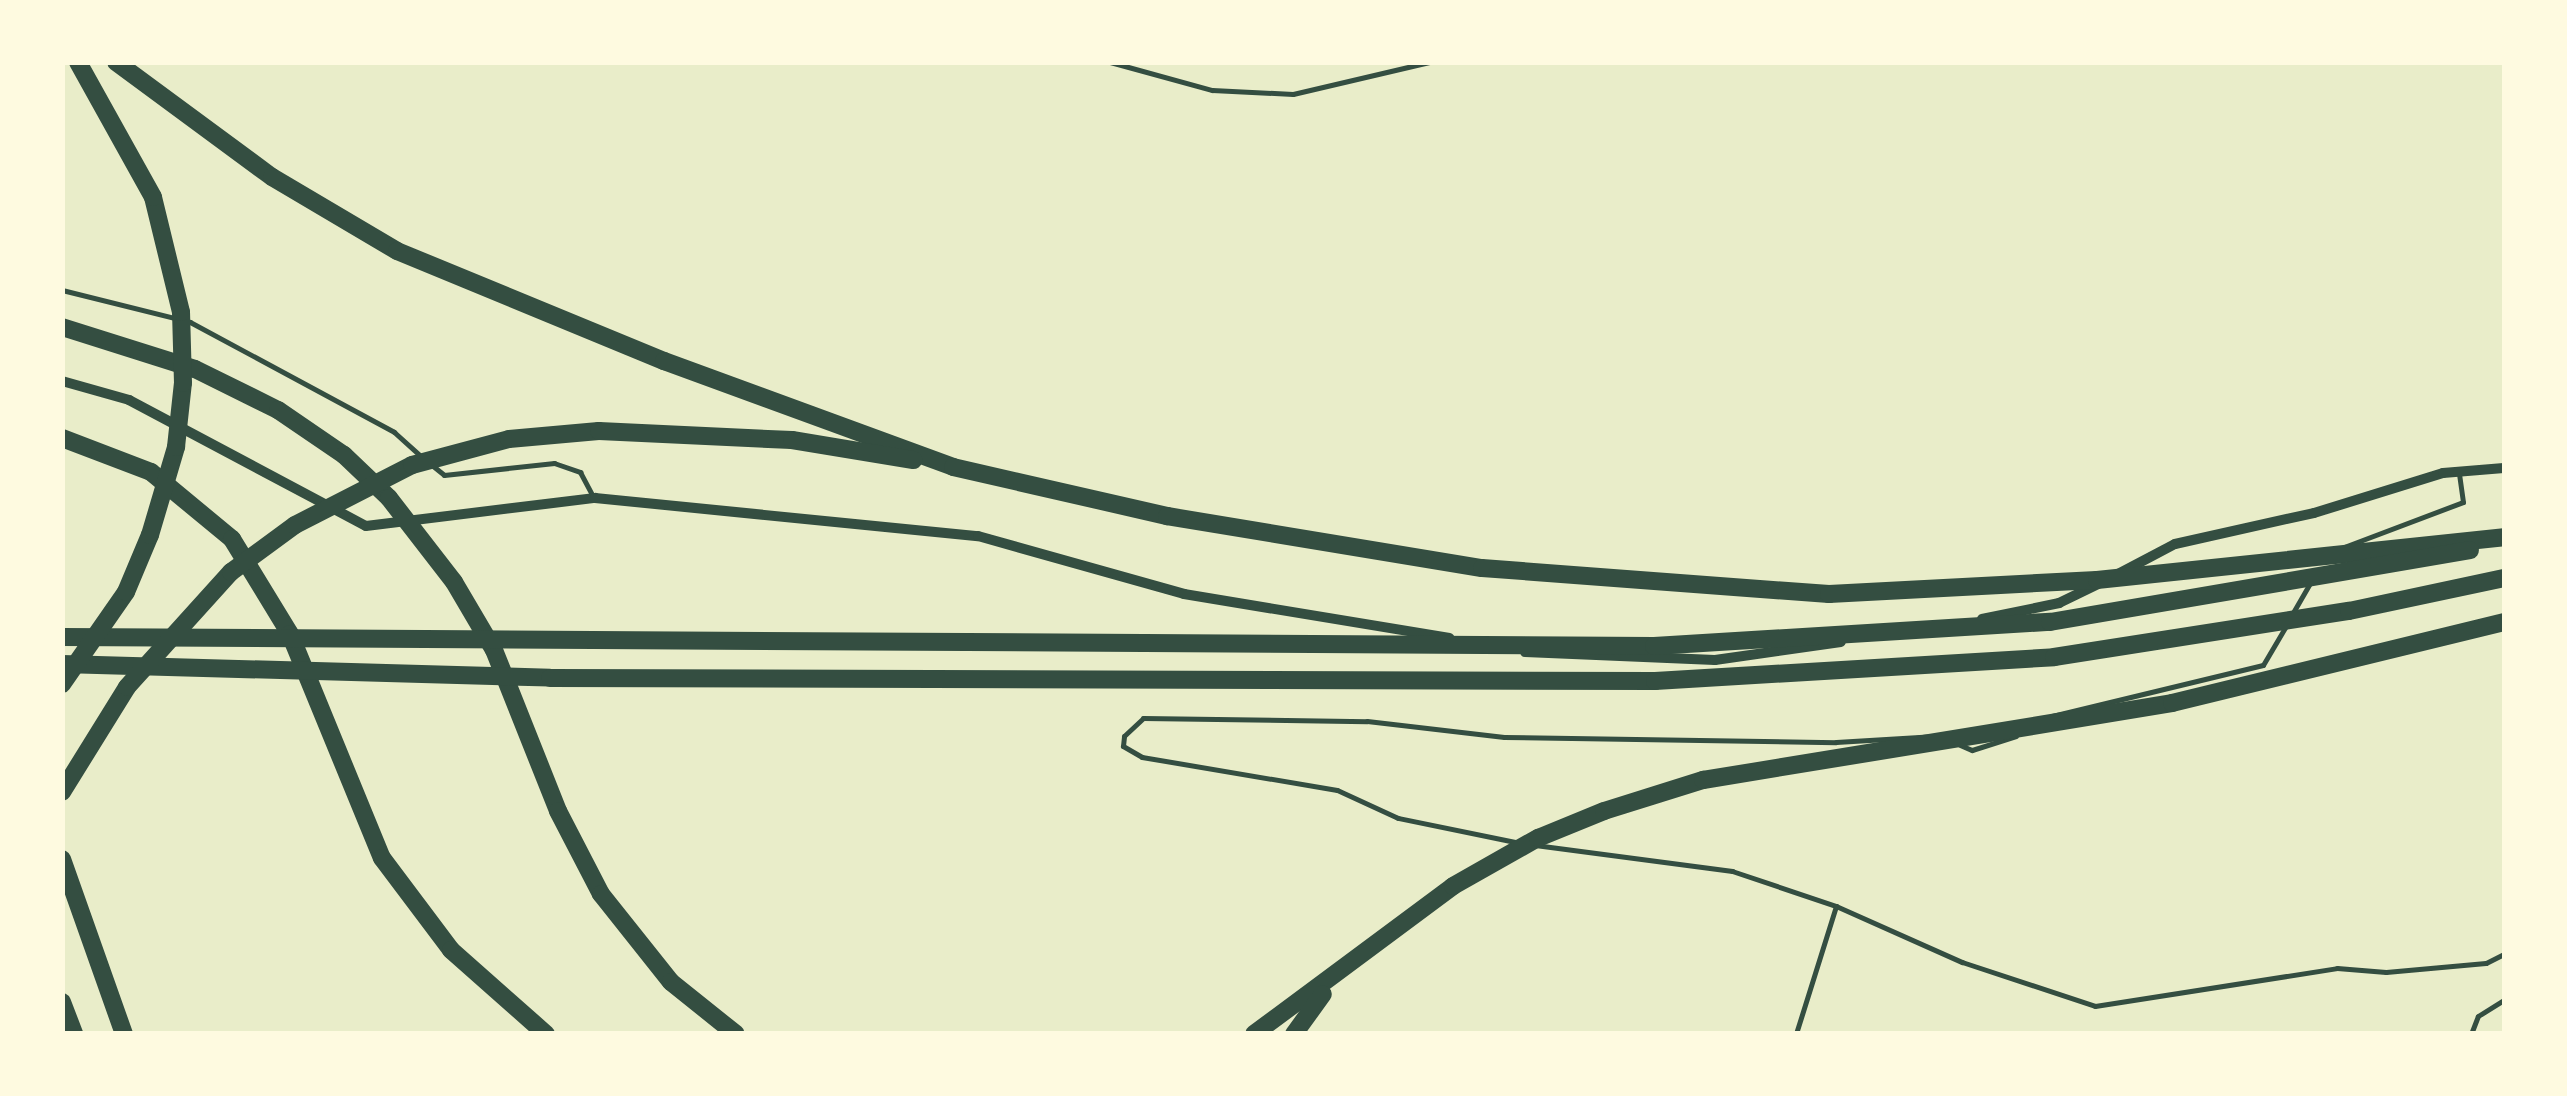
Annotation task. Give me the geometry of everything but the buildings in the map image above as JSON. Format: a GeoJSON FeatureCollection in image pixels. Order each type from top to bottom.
{"type":"FeatureCollection","features":[{"type":"Feature","properties":{"kind":"highway"},"geometry":{"type":"LineString","coordinates":[[62,684],[126,592],[162,501],[178,431],[178,295],[153,196],[123,136],[78,62]]}},
{"type":"Feature","properties":{"kind":"highway"},"geometry":{"type":"LineString","coordinates":[[116,62],[272,177],[397,251],[648,355],[953,466]]}},
{"type":"Feature","properties":{"kind":"highway"},"geometry":{"type":"LineString","coordinates":[[62,326],[195,369],[301,425],[376,485],[454,582],[494,650],[558,812],[602,894],[671,982],[736,1034]]}},
{"type":"Feature","properties":{"kind":"highway"},"geometry":{"type":"LineString","coordinates":[[62,792],[127,686],[232,572],[295,524],[393,473],[473,446],[553,433],[792,440],[953,466],[1167,516],[1482,568],[1683,587],[1957,591],[2504,539]]}},
{"type":"Feature","properties":{"kind":"highway"},"geometry":{"type":"LineString","coordinates":[[62,438],[151,472],[210,518],[256,570],[382,858],[416,910],[486,987],[546,1034]]}},
{"type":"Feature","properties":{"kind":"highway"},"geometry":{"type":"LineString","coordinates":[[62,637],[1486,649],[1794,640],[2118,614],[2504,539]]}},
{"type":"Feature","properties":{"kind":"highway"},"geometry":{"type":"LineString","coordinates":[[62,664],[550,678],[1486,685],[1796,676],[2123,649],[2504,578]]}},
{"type":"Feature","properties":{"kind":"highway"},"geometry":{"type":"LineString","coordinates":[[1254,1034],[1332,982],[1491,862],[1588,818],[1686,786],[2137,710],[2504,622]]}},
{"type":"Feature","properties":{"kind":"highway"},"geometry":{"type":"LineString","coordinates":[[62,859],[124,1034]]}},
{"type":"Feature","properties":{"kind":"highway"},"geometry":{"type":"LineString","coordinates":[[1294,1034],[1332,982]]}},
{"type":"Feature","properties":{"kind":"highway"},"geometry":{"type":"LineString","coordinates":[[62,1002],[74,1034]]}},
{"type":"Feature","properties":{"kind":"street"},"geometry":{"type":"LineString","coordinates":[[62,381],[129,400],[366,526],[594,498],[978,536],[1184,594],[1255,601],[1555,657],[1714,660],[2059,604],[2175,544],[2459,472],[2504,468]]}},
{"type":"Feature","properties":{"kind":"lane"},"geometry":{"type":"LineString","coordinates":[[1110,62],[1212,90],[1293,94],[1429,62]]}},
{"type":"Feature","properties":{"kind":"lane"},"geometry":{"type":"LineString","coordinates":[[62,290],[190,322],[394,432],[444,475],[554,463],[580,472],[594,498]]}},
{"type":"Feature","properties":{"kind":"lane"},"geometry":{"type":"LineString","coordinates":[[2459,472],[2463,502],[2327,553],[2263,666],[2066,708],[2004,743],[1972,750],[1925,732],[1836,742],[1504,737],[1367,721],[1143,718],[1124,736],[1123,746],[1142,756],[1337,790],[1398,818],[1518,842],[1732,871],[1836,906],[1962,962],[2095,1006],[2336,968],[2386,972],[2486,962],[2504,954]]}},
{"type":"Feature","properties":{"kind":"lane"},"geometry":{"type":"LineString","coordinates":[[1796,1034],[1836,906]]}},
{"type":"Feature","properties":{"kind":"lane"},"geometry":{"type":"LineString","coordinates":[[2470,1034],[2478,1016],[2504,1000]]}}]}
